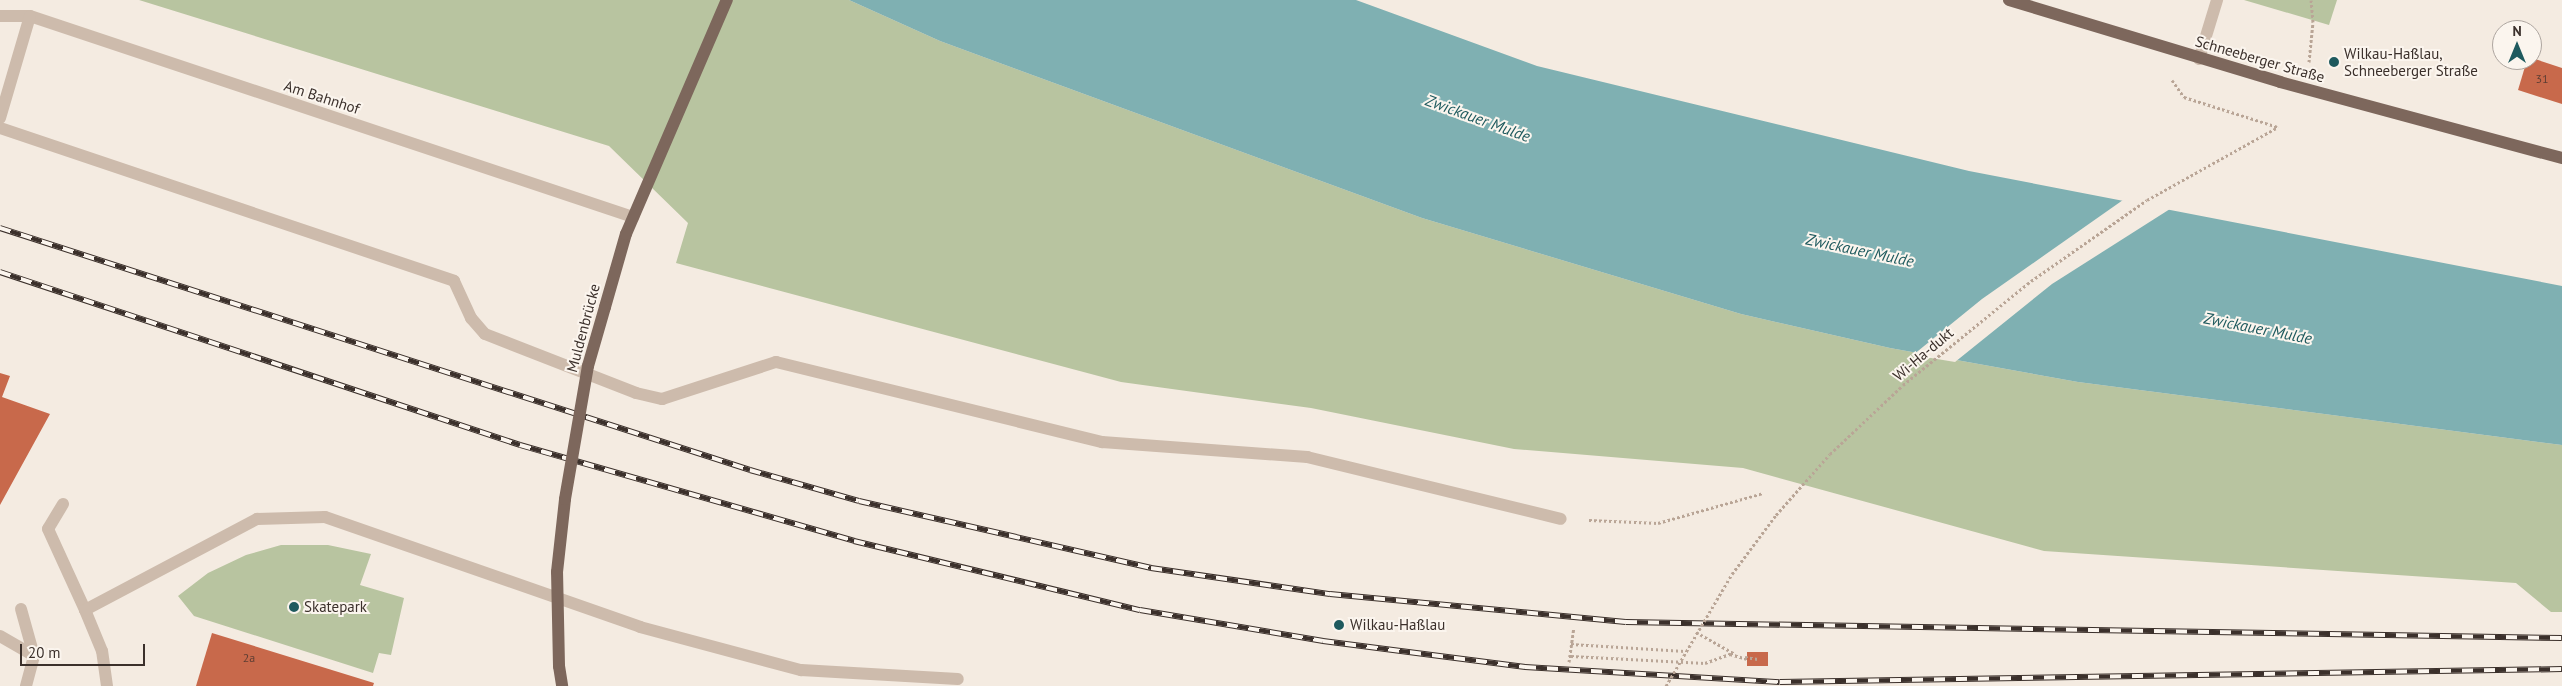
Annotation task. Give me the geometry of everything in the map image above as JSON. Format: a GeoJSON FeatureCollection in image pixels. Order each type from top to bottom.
{"type":"FeatureCollection","features":[{"type":"Feature","properties":{"kind":"main road","name":"Muldenbrücke"},"geometry":{"type":"LineString","coordinates":[[562,686],[559,666],[557,572],[565,499],[588,366],[633,217],[727,0]]}},
{"type":"Feature","properties":{"kind":"main road","name":"Schneeberger Straße"},"geometry":{"type":"LineString","coordinates":[[2009,0],[2199,59],[2562,158]]}},
{"type":"Feature","properties":{"kind":"street"},"geometry":{"type":"LineString","coordinates":[[2199,59],[2217,0]]}},
{"type":"Feature","properties":{"kind":"street","name":"Am Bahnhof"},"geometry":{"type":"LineString","coordinates":[[0,16],[30,16],[633,217]]}},
{"type":"Feature","properties":{"kind":"street"},"geometry":{"type":"LineString","coordinates":[[0,118],[30,16]]}},
{"type":"Feature","properties":{"kind":"street"},"geometry":{"type":"LineString","coordinates":[[0,128],[454,281],[471,318],[485,334],[636,393],[662,399],[776,362],[1102,442],[1307,457],[1561,519]]}},
{"type":"Feature","properties":{"kind":"street"},"geometry":{"type":"LineString","coordinates":[[63,504],[48,529],[102,651],[107,686]]}},
{"type":"Feature","properties":{"kind":"street"},"geometry":{"type":"LineString","coordinates":[[85,610],[257,519],[325,517],[640,627],[802,670],[958,679]]}},
{"type":"Feature","properties":{"kind":"street"},"geometry":{"type":"LineString","coordinates":[[22,609],[34,656],[26,686]]}},
{"type":"Feature","properties":{"kind":"street"},"geometry":{"type":"LineString","coordinates":[[0,636],[34,656]]}},
{"type":"Feature","properties":{"kind":"path"},"geometry":{"type":"LineString","coordinates":[[2307,88],[2313,22],[2311,0]]}},
{"type":"Feature","properties":{"kind":"path","name":"Wi-Ha-dukt"},"geometry":{"type":"LineString","coordinates":[[1666,686],[1696,632],[1776,515],[1830,454],[1902,385],[2031,281],[2146,200],[2278,127],[2184,97],[2146,43]]}},
{"type":"Feature","properties":{"kind":"path"},"geometry":{"type":"LineString","coordinates":[[1561,519],[1658,523],[1763,493]]}},
{"type":"Feature","properties":{"kind":"path"},"geometry":{"type":"LineString","coordinates":[[1569,662],[1574,628]]}},
{"type":"Feature","properties":{"kind":"path"},"geometry":{"type":"LineString","coordinates":[[1696,632],[1738,656],[1758,658]]}},
{"type":"Feature","properties":{"kind":"path"},"geometry":{"type":"LineString","coordinates":[[1571,644],[1685,651]]}},
{"type":"Feature","properties":{"kind":"path"},"geometry":{"type":"LineString","coordinates":[[1570,656],[1705,663],[1730,654],[1747,658]]}},
{"type":"Feature","properties":{"kind":"green space"},"geometry":{"type":"Polygon","coordinates":[[[139,0],[849,0],[940,41],[1422,218],[1741,314],[1890,348],[2078,382],[2562,445],[2562,612],[2551,612],[2516,583],[2044,551],[1743,468],[1514,449],[1311,408],[1121,382],[676,263],[688,223],[609,146],[139,0]]]}},
{"type":"Feature","properties":{"kind":"green space"},"geometry":{"type":"Polygon","coordinates":[[[2244,0],[2337,0],[2329,25],[2244,0]]]}},
{"type":"Feature","properties":{"kind":"green space","name":"Skatepark"},"geometry":{"type":"Polygon","coordinates":[[[281,545],[328,545],[371,554],[360,585],[404,598],[391,655],[379,653],[373,673],[194,616],[178,596],[208,573],[246,555],[281,545]]]}},
{"type":"Feature","properties":{"kind":"water","name":"Zwickauer Mulde"},"geometry":{"type":"Polygon","coordinates":[[[849,0],[1356,0],[1537,66],[1969,171],[2562,286],[2562,445],[2078,382],[1890,348],[1741,314],[1422,218],[940,41],[849,0]]]}},
{"type":"Feature","properties":{"kind":"pier"},"geometry":{"type":"Polygon","coordinates":[[[2123,200],[2170,209],[2052,284],[1955,362],[1913,355],[1982,299],[2123,200]]]}},
{"type":"Feature","properties":{"kind":"building"},"geometry":{"type":"Polygon","coordinates":[[[2542,61],[2562,68],[2562,104],[2518,90],[2524,70],[2542,70],[2542,61]]]}},
{"type":"Feature","properties":{"kind":"building"},"geometry":{"type":"Polygon","coordinates":[[[0,373],[10,376],[2,397],[50,414],[0,505],[0,373]]]}},
{"type":"Feature","properties":{"kind":"building"},"geometry":{"type":"Polygon","coordinates":[[[212,633],[374,683],[373,686],[196,686],[212,633]]]}},
{"type":"Feature","properties":{"kind":"building"},"geometry":{"type":"Polygon","coordinates":[[[1747,652],[1768,652],[1768,666],[1747,666],[1747,652]]]}},
{"type":"Feature","properties":{"kind":"railway"},"geometry":{"type":"LineString","coordinates":[[0,228],[750,470],[859,501],[1151,568],[1330,594],[1626,622],[2562,638]]}},
{"type":"Feature","properties":{"kind":"railway"},"geometry":{"type":"LineString","coordinates":[[0,272],[520,445],[854,541],[1140,610],[1323,641],[1525,667],[1780,682],[2562,669]]}},
{"type":"Feature","properties":{"kind":"place","name":"Wilkau-Haßlau, Schneeberger Straße"},"geometry":{"type":"Point","coordinates":[2334,62]}},
{"type":"Feature","properties":{"kind":"place","name":"Skatepark"},"geometry":{"type":"Point","coordinates":[294,607]}},
{"type":"Feature","properties":{"kind":"place","name":"Wilkau-Haßlau"},"geometry":{"type":"Point","coordinates":[1339,625]}}]}
